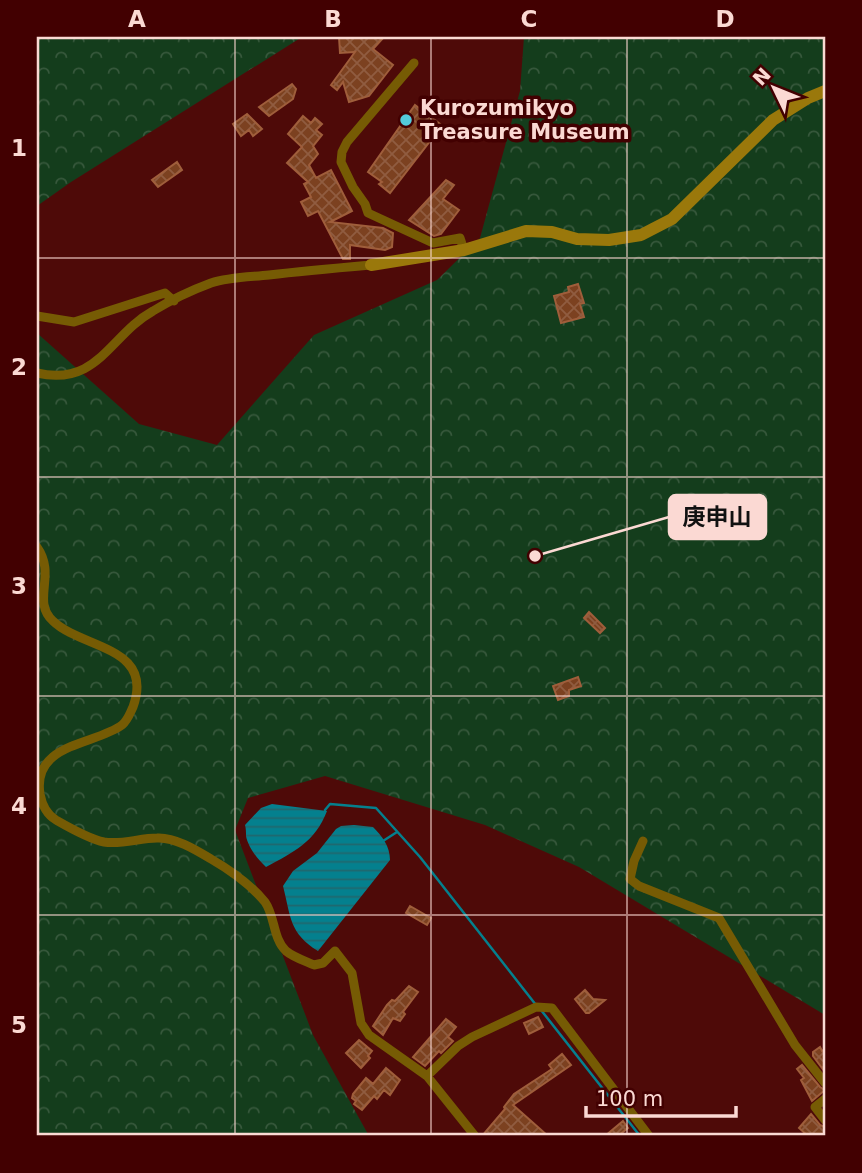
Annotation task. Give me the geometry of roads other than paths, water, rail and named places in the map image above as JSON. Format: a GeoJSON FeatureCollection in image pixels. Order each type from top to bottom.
{"type":"FeatureCollection","features":[{"type":"Feature","properties":{"kind":"street"},"geometry":{"type":"LineString","coordinates":[[414,62],[347,142],[341,162],[368,213],[433,243],[460,238],[464,250]]}},
{"type":"Feature","properties":{"kind":"street"},"geometry":{"type":"LineString","coordinates":[[37,373],[49,376],[69,374],[87,367],[104,356],[151,312],[212,283],[225,280],[371,265],[464,250],[526,231],[552,232],[578,239],[608,240],[641,235],[672,219],[773,120],[808,98],[825,91]]}},
{"type":"Feature","properties":{"kind":"street"},"geometry":{"type":"LineString","coordinates":[[37,316],[74,322],[165,293],[173,301]]}},
{"type":"Feature","properties":{"kind":"street"},"geometry":{"type":"LineString","coordinates":[[37,547],[46,569],[42,601],[50,620],[67,632],[111,650],[121,657],[137,683],[137,692],[124,723],[63,750],[50,761],[42,773],[39,789],[47,814],[101,841],[160,837],[181,844],[240,879],[265,903],[287,953],[314,965],[323,963],[335,951],[352,973],[361,1023],[369,1035],[427,1076],[475,1136]]}},
{"type":"Feature","properties":{"kind":"street"},"geometry":{"type":"LineString","coordinates":[[643,841],[634,861],[631,879],[639,886],[719,918],[795,1045],[825,1083]]}},
{"type":"Feature","properties":{"kind":"street"},"geometry":{"type":"LineString","coordinates":[[427,1076],[458,1046],[472,1037],[539,1007],[552,1008],[649,1136]]}},
{"type":"Feature","properties":{"kind":"street"},"geometry":{"type":"LineString","coordinates":[[825,1099],[815,1107],[825,1120]]}},
{"type":"Feature","properties":{"kind":"water"},"geometry":{"type":"Polygon","coordinates":[[[272,804],[327,811],[310,838],[266,867],[249,844],[245,825],[261,808],[272,804]]]}},
{"type":"Feature","properties":{"kind":"water"},"geometry":{"type":"Polygon","coordinates":[[[354,825],[373,827],[385,842],[390,860],[318,951],[296,931],[283,886],[293,871],[317,853],[336,829],[354,825]]]}},
{"type":"Feature","properties":{"kind":"waterway"},"geometry":{"type":"LineString","coordinates":[[325,810],[330,804],[376,808],[420,857],[536,1005]]}},
{"type":"Feature","properties":{"kind":"waterway"},"geometry":{"type":"LineString","coordinates":[[383,841],[397,832]]}},
{"type":"Feature","properties":{"kind":"waterway"},"geometry":{"type":"LineString","coordinates":[[541,1010],[640,1136]]}},
{"type":"Feature","properties":{"kind":"place","name":"Kurozumikyo Treasure Museum"},"geometry":{"type":"Point","coordinates":[406,120]}},
{"type":"Feature","properties":{"kind":"place","name":"庚申山"},"geometry":{"type":"Point","coordinates":[535,556]}}]}
